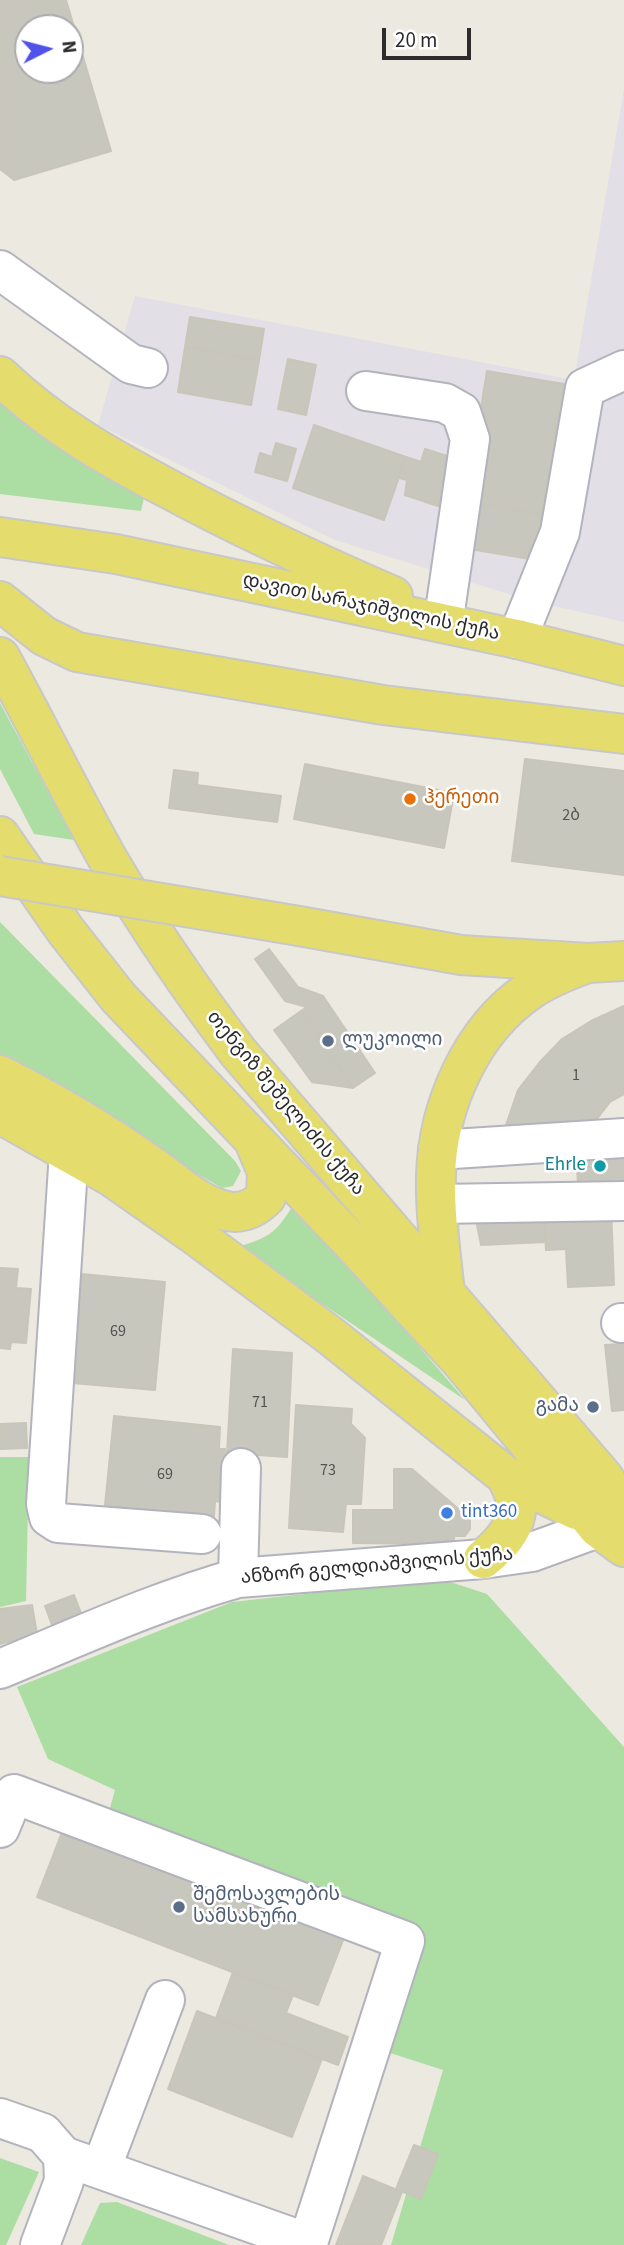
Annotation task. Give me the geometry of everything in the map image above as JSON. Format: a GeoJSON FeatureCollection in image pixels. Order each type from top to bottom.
{"type":"FeatureCollection","features":[{"type":"Feature","properties":{"kind":"main road"},"geometry":{"type":"LineString","coordinates":[[0,376],[28,403],[78,438],[143,475],[309,560],[458,624]]}},
{"type":"Feature","properties":{"kind":"main road","name":"დავით სარაჯიშვილის ქუჩა"},"geometry":{"type":"LineString","coordinates":[[0,537],[117,554],[458,624],[624,666]]}},
{"type":"Feature","properties":{"kind":"main road"},"geometry":{"type":"LineString","coordinates":[[0,601],[44,636],[78,652],[383,705],[624,734]]}},
{"type":"Feature","properties":{"kind":"main road","name":"თენგიზ შეშელიძის ქუჩა"},"geometry":{"type":"LineString","coordinates":[[0,657],[109,860],[156,936],[207,1010],[238,1052],[604,1478],[608,1526]]}},
{"type":"Feature","properties":{"kind":"main road","name":"თენგიზ შეშელიძის ქუჩა"},"geometry":{"type":"LineString","coordinates":[[0,836],[66,931],[118,997],[460,1360],[608,1526]]}},
{"type":"Feature","properties":{"kind":"main road"},"geometry":{"type":"LineString","coordinates":[[0,876],[461,955],[606,962]]}},
{"type":"Feature","properties":{"kind":"main road"},"geometry":{"type":"LineString","coordinates":[[445,1293],[437,1203],[438,1150],[446,1111],[470,1057],[485,1033],[529,990],[557,975],[606,962]]}},
{"type":"Feature","properties":{"kind":"main road"},"geometry":{"type":"LineString","coordinates":[[0,1075],[94,1128],[204,1203],[222,1210],[246,1211],[266,1198],[267,1172],[253,1138]]}},
{"type":"Feature","properties":{"kind":"main road"},"geometry":{"type":"LineString","coordinates":[[0,1114],[112,1177],[192,1233],[332,1337],[506,1476],[608,1526]]}},
{"type":"Feature","properties":{"kind":"main road"},"geometry":{"type":"LineString","coordinates":[[483,1559],[499,1546],[515,1515],[515,1497],[506,1476]]}},
{"type":"Feature","properties":{"kind":"street"},"geometry":{"type":"LineString","coordinates":[[0,270],[131,364],[148,368]]}},
{"type":"Feature","properties":{"kind":"street"},"geometry":{"type":"LineString","coordinates":[[517,639],[560,532],[585,388],[624,370]]}},
{"type":"Feature","properties":{"kind":"street"},"geometry":{"type":"LineString","coordinates":[[366,391],[445,403],[461,412],[470,439],[458,624]]}},
{"type":"Feature","properties":{"kind":"street"},"geometry":{"type":"LineString","coordinates":[[438,1150],[624,1138]]}},
{"type":"Feature","properties":{"kind":"street"},"geometry":{"type":"LineString","coordinates":[[69,1152],[46,1504],[49,1517],[58,1524],[202,1534]]}},
{"type":"Feature","properties":{"kind":"street"},"geometry":{"type":"LineString","coordinates":[[437,1203],[624,1201]]}},
{"type":"Feature","properties":{"kind":"street"},"geometry":{"type":"LineString","coordinates":[[238,1578],[241,1468]]}},
{"type":"Feature","properties":{"kind":"street","name":"ანზორ გელდიაშვილის ქუჩა"},"geometry":{"type":"LineString","coordinates":[[0,1669],[149,1609],[238,1578],[483,1559],[532,1552],[608,1526]]}},
{"type":"Feature","properties":{"kind":"street"},"geometry":{"type":"LineString","coordinates":[[0,1828],[14,1794],[405,1941],[308,2244],[64,2156],[43,2133],[0,2118]]}},
{"type":"Feature","properties":{"kind":"street"},"geometry":{"type":"LineString","coordinates":[[101,2169],[165,2000]]}},
{"type":"Feature","properties":{"kind":"street"},"geometry":{"type":"LineString","coordinates":[[40,2245],[64,2181],[64,2156]]}},
{"type":"Feature","properties":{"kind":"shaded area"},"geometry":{"type":"Polygon","coordinates":[[[624,89],[624,622],[528,600],[335,540],[98,425],[135,296],[574,380],[624,89]]]}},
{"type":"Feature","properties":{"kind":"green space"},"geometry":{"type":"Polygon","coordinates":[[[0,393],[146,489],[141,511],[0,494],[0,393]]]}},
{"type":"Feature","properties":{"kind":"green space"},"geometry":{"type":"Polygon","coordinates":[[[0,703],[74,840],[34,834],[0,769],[0,703]]]}},
{"type":"Feature","properties":{"kind":"green space"},"geometry":{"type":"Polygon","coordinates":[[[0,922],[235,1161],[241,1171],[233,1186],[222,1188],[0,1061],[0,922]]]}},
{"type":"Feature","properties":{"kind":"green space"},"geometry":{"type":"Polygon","coordinates":[[[295,1202],[465,1400],[238,1247],[272,1232],[295,1202]]]}},
{"type":"Feature","properties":{"kind":"green space"},"geometry":{"type":"Polygon","coordinates":[[[0,1457],[29,1457],[26,1601],[0,1607],[0,1457]]]}},
{"type":"Feature","properties":{"kind":"green space"},"geometry":{"type":"Polygon","coordinates":[[[441,1579],[487,1594],[624,1747],[624,2245],[391,2245],[443,2070],[384,2051],[420,1935],[108,1815],[115,1790],[48,1759],[17,1687],[232,1602],[441,1579]]]}},
{"type":"Feature","properties":{"kind":"green space"},"geometry":{"type":"Polygon","coordinates":[[[0,2158],[39,2172],[6,2245],[0,2245],[0,2158]]]}},
{"type":"Feature","properties":{"kind":"green space"},"geometry":{"type":"Polygon","coordinates":[[[117,2202],[229,2245],[81,2245],[100,2203],[117,2202]]]}},
{"type":"Feature","properties":{"kind":"building"},"geometry":{"type":"Polygon","coordinates":[[[0,0],[66,0],[70,14],[14,14],[14,84],[84,84],[84,60],[111,151],[14,180],[0,169],[0,0]]]}},
{"type":"Feature","properties":{"kind":"building"},"geometry":{"type":"Polygon","coordinates":[[[190,317],[264,329],[259,360],[185,347],[190,317]]]}},
{"type":"Feature","properties":{"kind":"building"},"geometry":{"type":"Polygon","coordinates":[[[185,347],[259,360],[251,405],[178,392],[185,347]]]}},
{"type":"Feature","properties":{"kind":"building"},"geometry":{"type":"Polygon","coordinates":[[[288,359],[316,365],[306,415],[278,409],[288,359]]]}},
{"type":"Feature","properties":{"kind":"building"},"geometry":{"type":"Polygon","coordinates":[[[487,371],[564,384],[543,515],[466,501],[487,371]]]}},
{"type":"Feature","properties":{"kind":"building"},"geometry":{"type":"Polygon","coordinates":[[[314,425],[406,457],[384,520],[293,488],[314,425]]]}},
{"type":"Feature","properties":{"kind":"building"},"geometry":{"type":"Polygon","coordinates":[[[276,443],[296,449],[287,481],[255,472],[260,453],[272,457],[276,443]]]}},
{"type":"Feature","properties":{"kind":"building"},"geometry":{"type":"Polygon","coordinates":[[[425,449],[463,461],[456,512],[405,495],[407,480],[399,478],[406,457],[421,462],[425,449]]]}},
{"type":"Feature","properties":{"kind":"building"},"geometry":{"type":"Polygon","coordinates":[[[466,501],[543,515],[536,560],[458,547],[466,501]]]}},
{"type":"Feature","properties":{"kind":"building"},"geometry":{"type":"Polygon","coordinates":[[[525,759],[624,771],[624,875],[512,861],[525,759]]]}},
{"type":"Feature","properties":{"kind":"building"},"geometry":{"type":"Polygon","coordinates":[[[305,764],[454,793],[444,848],[294,819],[305,764]]]}},
{"type":"Feature","properties":{"kind":"building"},"geometry":{"type":"Polygon","coordinates":[[[174,770],[198,773],[197,785],[281,796],[277,822],[169,808],[174,770]]]}},
{"type":"Feature","properties":{"kind":"building"},"geometry":{"type":"Polygon","coordinates":[[[269,949],[298,987],[323,996],[307,1007],[285,1001],[255,959],[269,949]]]}},
{"type":"Feature","properties":{"kind":"building"},"geometry":{"type":"Polygon","coordinates":[[[323,996],[375,1073],[353,1088],[301,1011],[323,996]]]}},
{"type":"Feature","properties":{"kind":"building"},"geometry":{"type":"Polygon","coordinates":[[[624,1006],[624,1094],[610,1102],[590,1128],[503,1134],[518,1090],[539,1063],[562,1039],[591,1021],[624,1006]]]}},
{"type":"Feature","properties":{"kind":"building"},"geometry":{"type":"Polygon","coordinates":[[[301,1011],[353,1088],[312,1082],[274,1030],[301,1011]]]}},
{"type":"Feature","properties":{"kind":"building","name":"Ehrle"},"geometry":{"type":"Polygon","coordinates":[[[624,1147],[624,1181],[578,1184],[576,1150],[624,1147]]]}},
{"type":"Feature","properties":{"kind":"building"},"geometry":{"type":"Polygon","coordinates":[[[543,1207],[545,1242],[481,1245],[474,1210],[543,1207]]]}},
{"type":"Feature","properties":{"kind":"building"},"geometry":{"type":"Polygon","coordinates":[[[611,1208],[614,1285],[568,1287],[566,1249],[546,1250],[544,1212],[611,1208]]]}},
{"type":"Feature","properties":{"kind":"building"},"geometry":{"type":"Polygon","coordinates":[[[0,1268],[18,1269],[16,1288],[31,1289],[26,1343],[11,1342],[10,1349],[0,1348],[0,1268]]]}},
{"type":"Feature","properties":{"kind":"building"},"geometry":{"type":"Polygon","coordinates":[[[82,1274],[165,1282],[155,1390],[72,1383],[82,1274]]]}},
{"type":"Feature","properties":{"kind":"building"},"geometry":{"type":"Polygon","coordinates":[[[624,1344],[624,1410],[612,1411],[605,1345],[624,1344]]]}},
{"type":"Feature","properties":{"kind":"building"},"geometry":{"type":"Polygon","coordinates":[[[233,1349],[292,1353],[287,1457],[227,1453],[233,1349]]]}},
{"type":"Feature","properties":{"kind":"building"},"geometry":{"type":"Polygon","coordinates":[[[296,1405],[352,1409],[351,1424],[365,1438],[361,1504],[346,1504],[343,1532],[289,1528],[296,1405]]]}},
{"type":"Feature","properties":{"kind":"building"},"geometry":{"type":"Polygon","coordinates":[[[114,1416],[220,1427],[219,1449],[225,1449],[221,1502],[215,1501],[214,1517],[105,1505],[114,1416]]]}},
{"type":"Feature","properties":{"kind":"building"},"geometry":{"type":"Polygon","coordinates":[[[26,1423],[27,1448],[0,1449],[0,1424],[26,1423]]]}},
{"type":"Feature","properties":{"kind":"building"},"geometry":{"type":"Polygon","coordinates":[[[394,1469],[412,1469],[470,1519],[470,1529],[465,1536],[454,1536],[454,1540],[440,1540],[441,1544],[353,1543],[353,1510],[394,1510],[394,1469]]]}},
{"type":"Feature","properties":{"kind":"building"},"geometry":{"type":"Polygon","coordinates":[[[74,1595],[81,1613],[52,1625],[45,1606],[74,1595]]]}},
{"type":"Feature","properties":{"kind":"building"},"geometry":{"type":"Polygon","coordinates":[[[32,1605],[37,1634],[0,1644],[0,1609],[32,1605]]]}},
{"type":"Feature","properties":{"kind":"building"},"geometry":{"type":"Polygon","coordinates":[[[66,1822],[347,1930],[318,2005],[37,1897],[66,1822]]]}},
{"type":"Feature","properties":{"kind":"building"},"geometry":{"type":"Polygon","coordinates":[[[233,1972],[293,1995],[286,2013],[348,2037],[338,2065],[216,2018],[233,1972]]]}},
{"type":"Feature","properties":{"kind":"building"},"geometry":{"type":"Polygon","coordinates":[[[197,2011],[322,2059],[292,2137],[168,2089],[197,2011]]]}},
{"type":"Feature","properties":{"kind":"building"},"geometry":{"type":"Polygon","coordinates":[[[414,2145],[438,2154],[421,2199],[396,2189],[414,2145]]]}},
{"type":"Feature","properties":{"kind":"building"},"geometry":{"type":"Polygon","coordinates":[[[363,2176],[402,2192],[381,2245],[336,2245],[363,2176]]]}},
{"type":"Feature","properties":{"kind":"place","name":"ჰერეთი"},"geometry":{"type":"Point","coordinates":[410,799]}},
{"type":"Feature","properties":{"kind":"place","name":"ლუკოილი"},"geometry":{"type":"Point","coordinates":[328,1041]}},
{"type":"Feature","properties":{"kind":"place","name":"Ehrle"},"geometry":{"type":"Point","coordinates":[600,1166]}},
{"type":"Feature","properties":{"kind":"place","name":"გამა"},"geometry":{"type":"Point","coordinates":[593,1407]}},
{"type":"Feature","properties":{"kind":"place","name":"tint360"},"geometry":{"type":"Point","coordinates":[447,1513]}},
{"type":"Feature","properties":{"kind":"place","name":"შემოსავლების სამსახური"},"geometry":{"type":"Point","coordinates":[179,1907]}}]}
